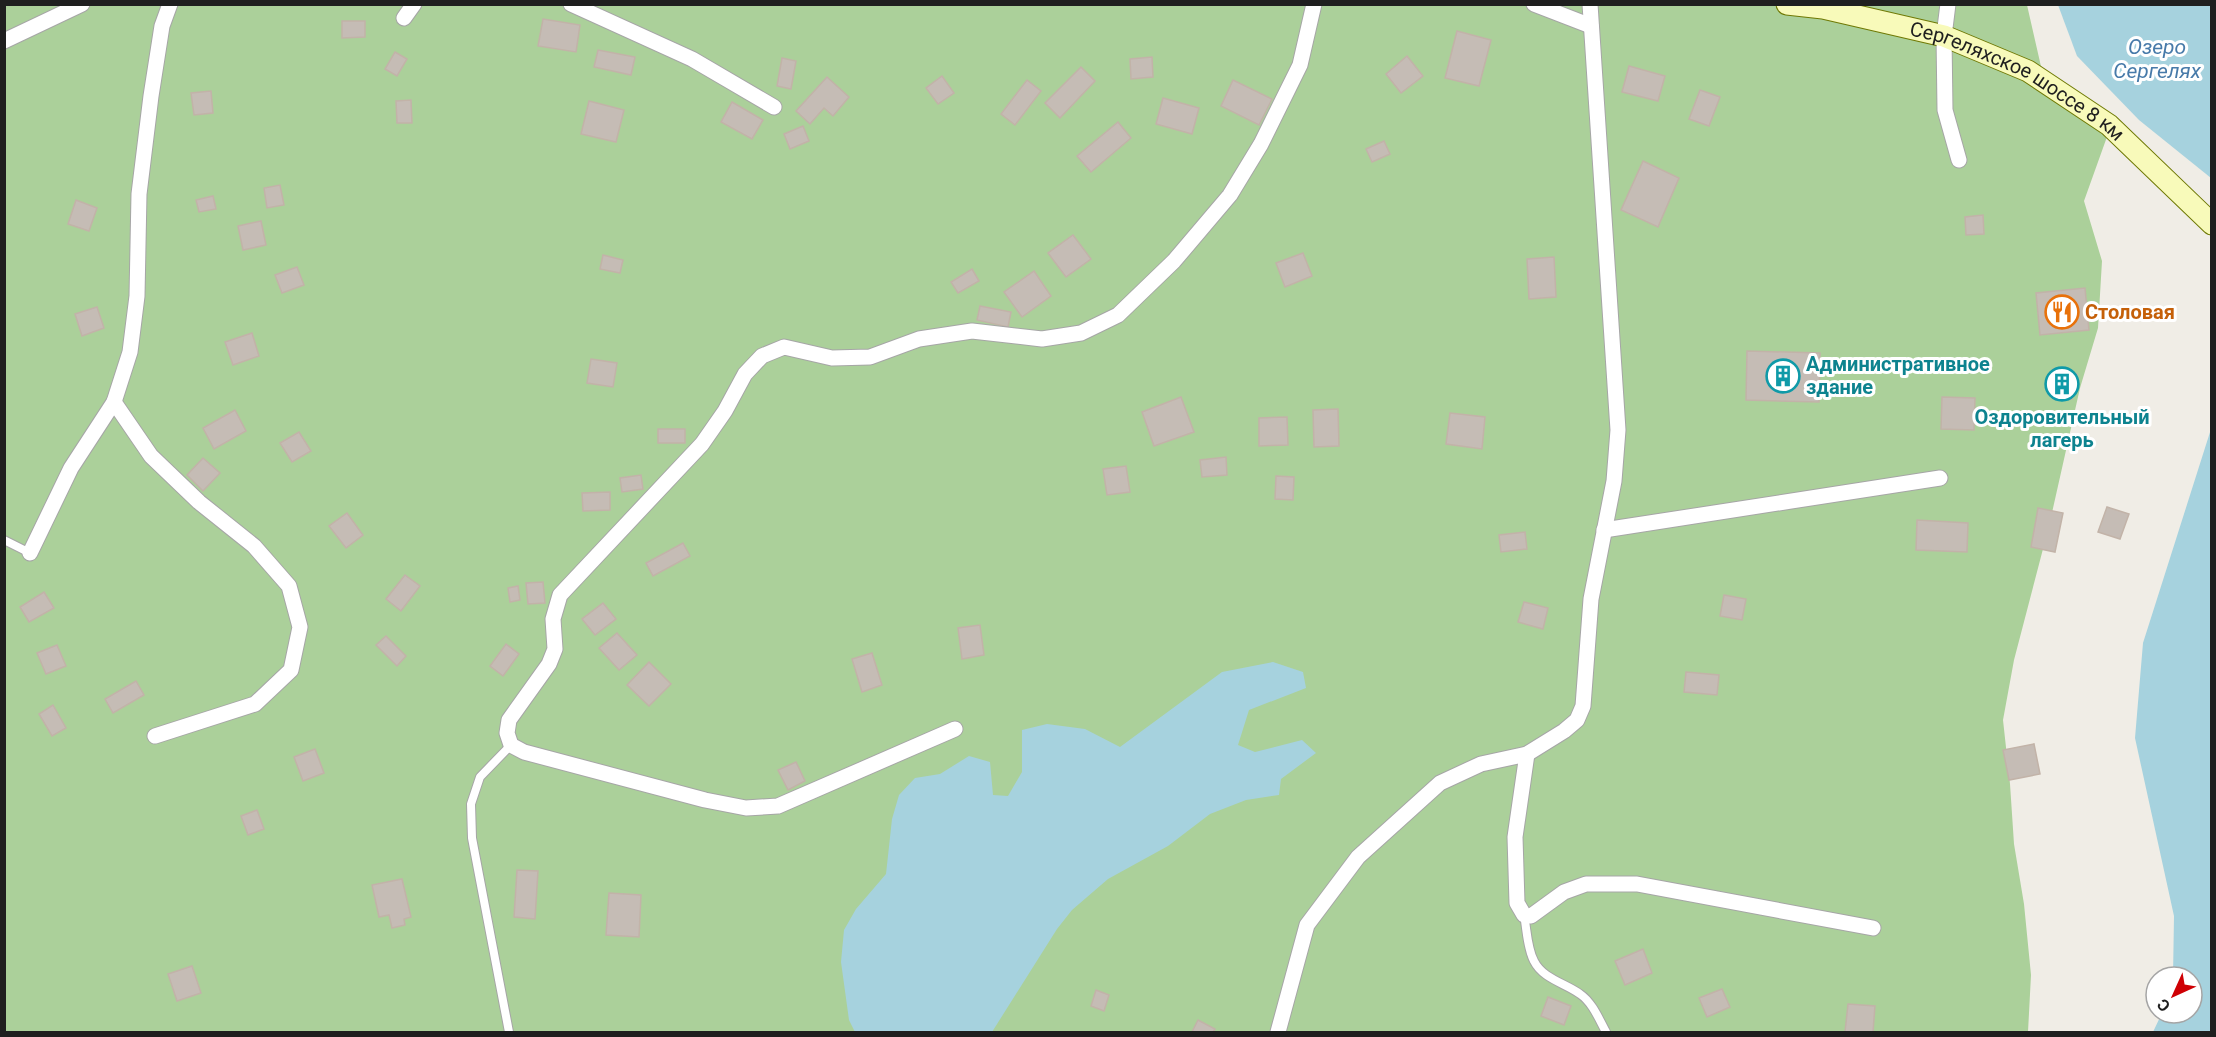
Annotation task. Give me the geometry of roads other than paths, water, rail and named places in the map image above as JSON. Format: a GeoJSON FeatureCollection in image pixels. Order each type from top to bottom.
{"type":"FeatureCollection","features":[{"type":"Feature","properties":{"kind":"main road","name":"Сергеляхское шоссе 8 км"},"geometry":{"type":"LineString","coordinates":[[1787,4],[1823,8],[1944,36],[2028,71],[2109,125],[2211,224]]}},
{"type":"Feature","properties":{"kind":"street"},"geometry":{"type":"LineString","coordinates":[[4,41],[82,4]]}},
{"type":"Feature","properties":{"kind":"street"},"geometry":{"type":"LineString","coordinates":[[30,553],[71,468],[114,402],[130,352],[137,296],[141,184],[160,37],[170,4]]}},
{"type":"Feature","properties":{"kind":"street"},"geometry":{"type":"LineString","coordinates":[[404,18],[414,4]]}},
{"type":"Feature","properties":{"kind":"street"},"geometry":{"type":"LineString","coordinates":[[572,4],[692,59],[774,107]]}},
{"type":"Feature","properties":{"kind":"street"},"geometry":{"type":"LineString","coordinates":[[955,729],[778,806],[746,808],[705,800],[524,752],[511,745],[507,733],[509,720],[549,664],[555,649],[553,619],[560,595],[702,444],[725,411],[745,374],[762,356],[784,347],[832,358],[870,357],[919,339],[972,331],[1042,339],[1081,333],[1118,315],[1174,261],[1230,195],[1261,144],[1300,65],[1314,4]]}},
{"type":"Feature","properties":{"kind":"street"},"geometry":{"type":"LineString","coordinates":[[1534,4],[1592,26]]}},
{"type":"Feature","properties":{"kind":"street"},"geometry":{"type":"LineString","coordinates":[[1278,1032],[1306,925],[1358,857],[1440,783],[1481,764],[1527,754],[1577,720],[1583,706],[1591,599],[1614,481],[1618,430],[1590,4]]}},
{"type":"Feature","properties":{"kind":"street"},"geometry":{"type":"LineString","coordinates":[[1948,4],[1944,36],[1945,110],[1959,160]]}},
{"type":"Feature","properties":{"kind":"street"},"geometry":{"type":"LineString","coordinates":[[114,402],[151,456],[199,502],[254,546],[289,586],[300,627],[291,670],[255,704],[155,736]]}},
{"type":"Feature","properties":{"kind":"street"},"geometry":{"type":"LineString","coordinates":[[1604,530],[1940,477]]}},
{"type":"Feature","properties":{"kind":"street"},"geometry":{"type":"LineString","coordinates":[[1527,754],[1515,837],[1518,903],[1524,915],[1532,916],[1564,892],[1586,884],[1636,884],[1873,928]]}},
{"type":"Feature","properties":{"kind":"lane"},"geometry":{"type":"LineString","coordinates":[[4,540],[30,553]]}},
{"type":"Feature","properties":{"kind":"lane"},"geometry":{"type":"LineString","coordinates":[[509,1032],[472,838],[471,804],[480,777],[511,745]]}},
{"type":"Feature","properties":{"kind":"lane"},"geometry":{"type":"LineString","coordinates":[[1524,915],[1529,950],[1535,964],[1546,975],[1580,994],[1589,1003],[1606,1032]]}},
{"type":"Feature","properties":{"kind":"water","name":"Озеро Сергелях"},"geometry":{"type":"Polygon","coordinates":[[[2058,5],[2211,5],[2211,178],[2139,120],[2077,56],[2058,5]]]}},
{"type":"Feature","properties":{"kind":"water"},"geometry":{"type":"Polygon","coordinates":[[[2211,429],[2211,1032],[2153,1032],[2156,1025],[2204,1025],[2204,965],[2173,965],[2174,916],[2135,738],[2143,643],[2211,429]]]}},
{"type":"Feature","properties":{"kind":"water"},"geometry":{"type":"Polygon","coordinates":[[[1273,662],[1303,672],[1306,688],[1249,710],[1238,745],[1255,752],[1302,740],[1316,753],[1281,779],[1279,795],[1246,800],[1210,814],[1168,846],[1108,879],[1072,910],[1057,929],[992,1032],[855,1032],[849,1020],[841,962],[844,930],[856,909],[886,874],[892,819],[899,795],[915,778],[940,774],[969,756],[990,762],[993,795],[1008,796],[1022,772],[1022,730],[1047,724],[1085,729],[1120,747],[1222,672],[1273,662]]]}},
{"type":"Feature","properties":{"kind":"place","name":"Столовая"},"geometry":{"type":"Point","coordinates":[2062,312]}},
{"type":"Feature","properties":{"kind":"place","name":"Административное здание"},"geometry":{"type":"Point","coordinates":[1783,376]}},
{"type":"Feature","properties":{"kind":"place","name":"Оздоровительный лагерь"},"geometry":{"type":"Point","coordinates":[2062,384]}}]}
